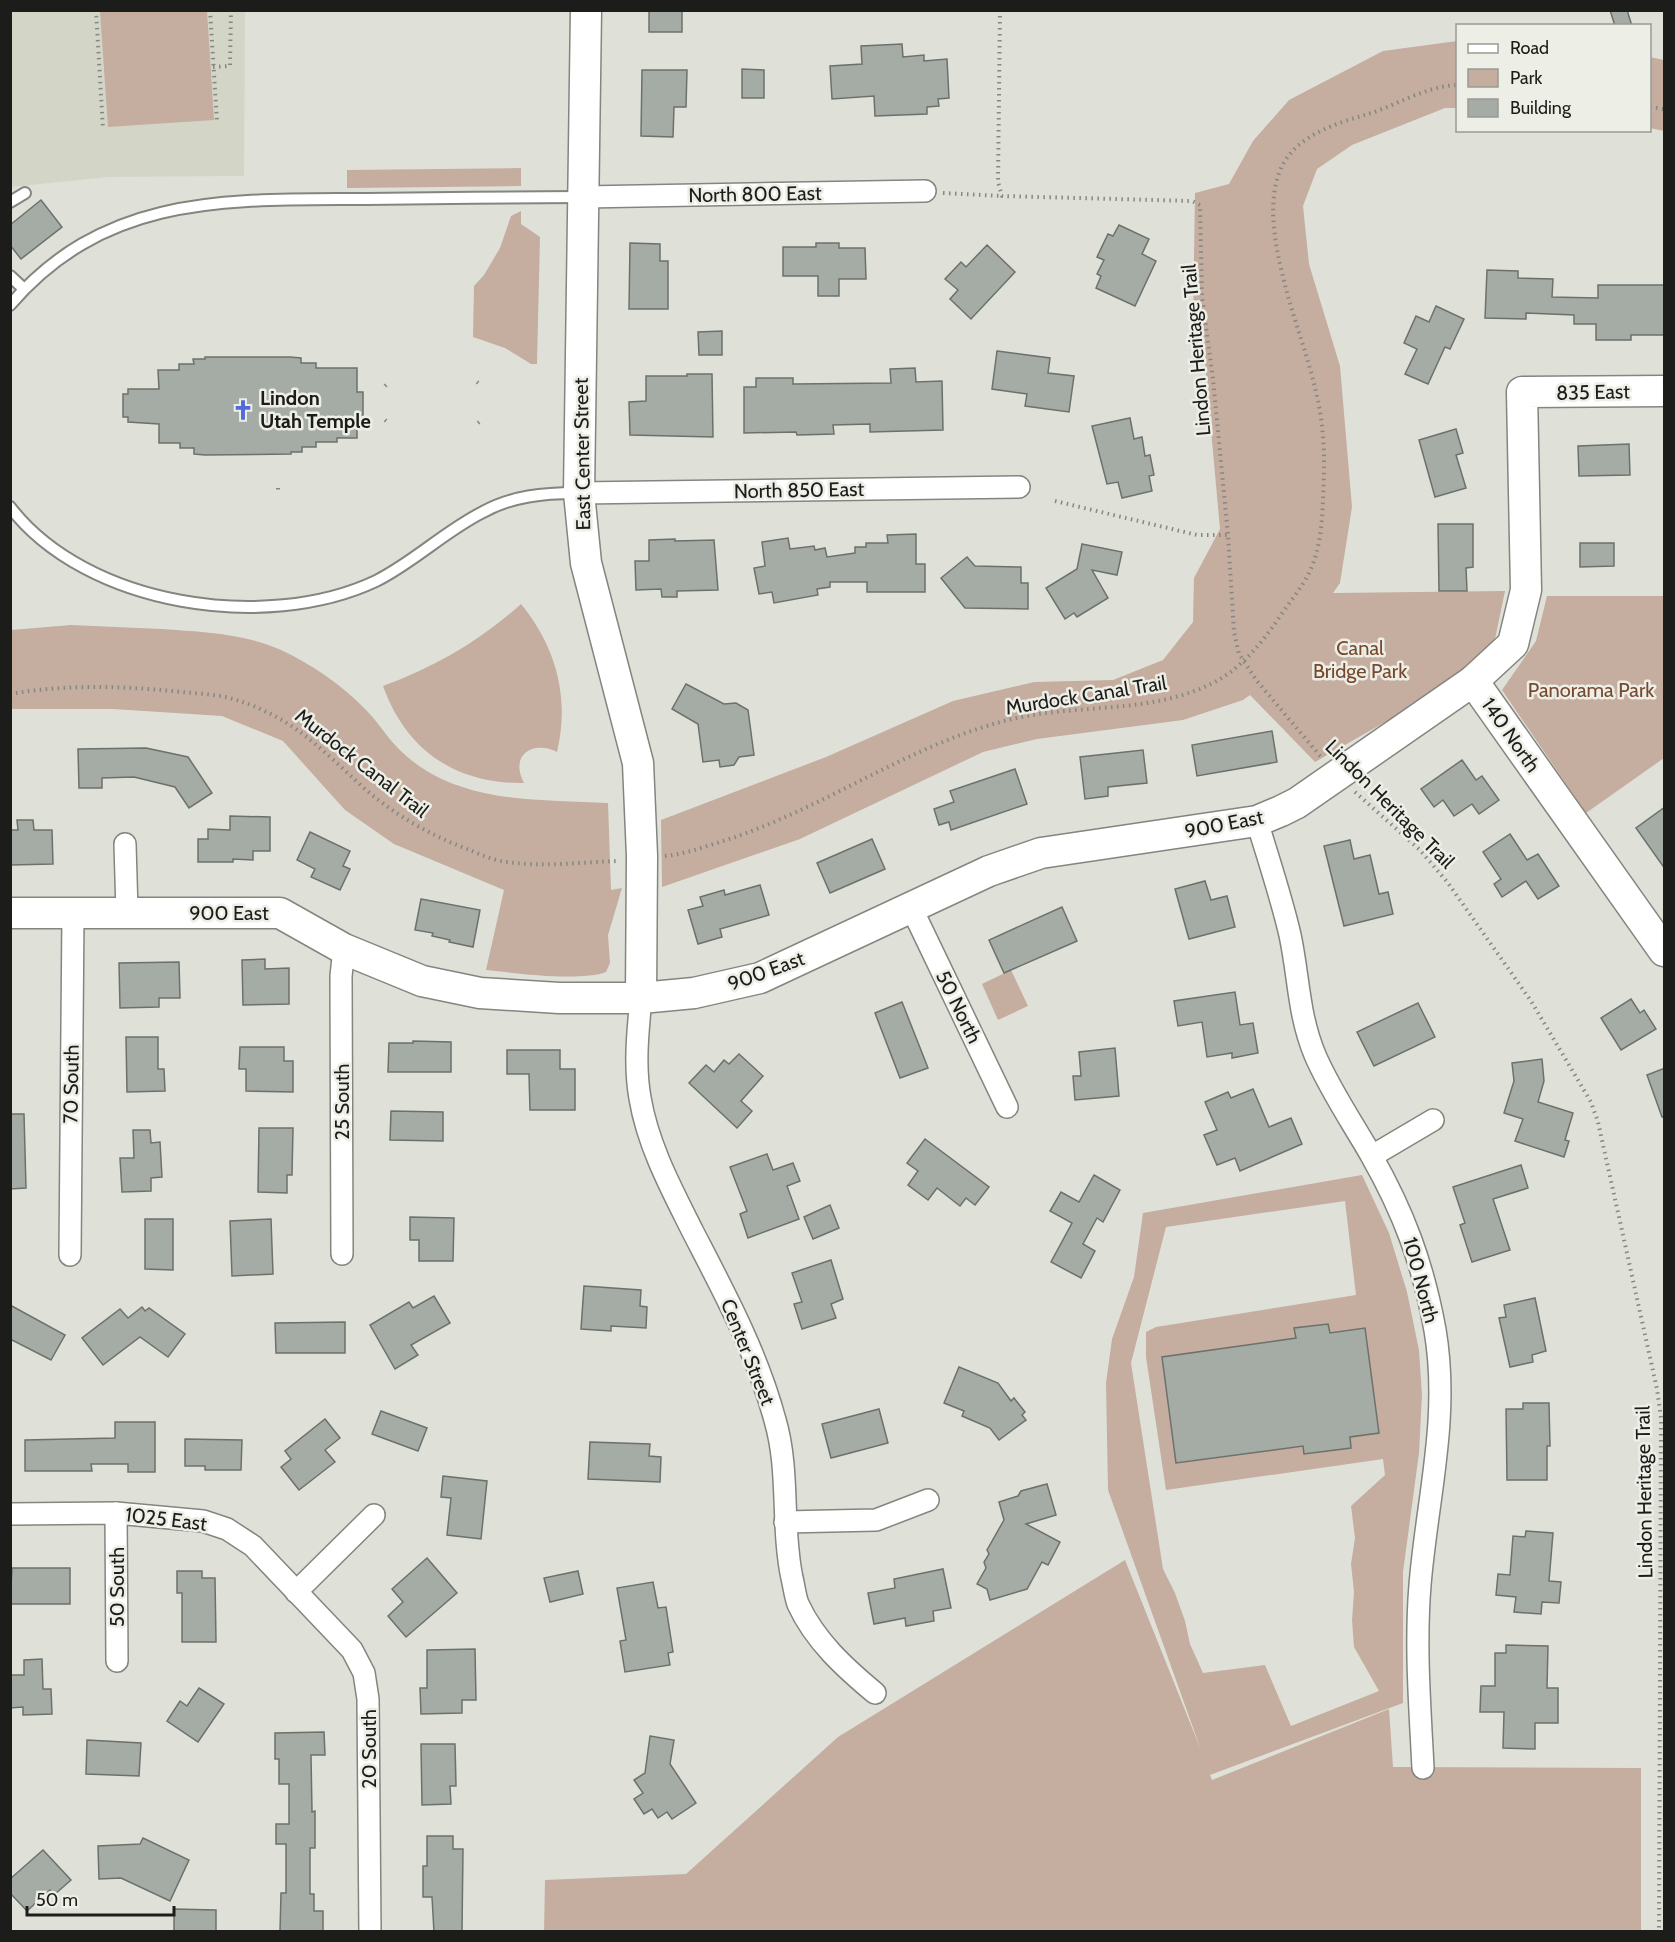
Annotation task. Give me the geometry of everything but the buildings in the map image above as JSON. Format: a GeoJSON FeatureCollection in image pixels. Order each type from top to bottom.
{"type":"FeatureCollection","features":[{"type":"Feature","properties":{"kind":"street","name":"East Center Street"},"geometry":{"type":"LineString","coordinates":[[586,10],[579,493],[586,563],[638,763],[642,856],[641,998]]}},
{"type":"Feature","properties":{"kind":"street","name":"North 800 East"},"geometry":{"type":"LineString","coordinates":[[584,197],[925,191]]}},
{"type":"Feature","properties":{"kind":"street","name":"835 East"},"geometry":{"type":"LineString","coordinates":[[1522,392],[1665,391]]}},
{"type":"Feature","properties":{"kind":"street","name":"140 North"},"geometry":{"type":"LineString","coordinates":[[1522,392],[1526,590],[1513,644],[1473,681],[1660,934]]}},
{"type":"Feature","properties":{"kind":"street","name":"North 850 East"},"geometry":{"type":"LineString","coordinates":[[579,493],[1019,487]]}},
{"type":"Feature","properties":{"kind":"street","name":"900 East"},"geometry":{"type":"LineString","coordinates":[[10,913],[280,913],[344,949],[422,981],[480,993],[559,998],[641,998],[694,993],[760,978],[988,871],[1041,852],[1257,821],[1297,803],[1473,681]]}},
{"type":"Feature","properties":{"kind":"street","name":"100 North"},"geometry":{"type":"LineString","coordinates":[[1257,821],[1290,937],[1299,1003],[1307,1034],[1329,1083],[1372,1156],[1410,1233],[1427,1294],[1438,1355],[1440,1432],[1420,1585],[1418,1662],[1423,1768]]}},
{"type":"Feature","properties":{"kind":"street"},"geometry":{"type":"LineString","coordinates":[[125,844],[127,912]]}},
{"type":"Feature","properties":{"kind":"street","name":"50 North"},"geometry":{"type":"LineString","coordinates":[[911,907],[1007,1107]]}},
{"type":"Feature","properties":{"kind":"street","name":"70 South"},"geometry":{"type":"LineString","coordinates":[[70,1255],[73,913]]}},
{"type":"Feature","properties":{"kind":"street","name":"25 South"},"geometry":{"type":"LineString","coordinates":[[342,1254],[341,976],[344,949]]}},
{"type":"Feature","properties":{"kind":"street","name":"Center Street"},"geometry":{"type":"LineString","coordinates":[[641,998],[637,1047],[640,1097],[650,1136],[665,1177],[757,1362],[776,1422],[784,1480],[789,1562],[798,1603],[818,1638],[845,1668],[875,1693]]}},
{"type":"Feature","properties":{"kind":"street"},"geometry":{"type":"LineString","coordinates":[[1372,1156],[1433,1119]]}},
{"type":"Feature","properties":{"kind":"street"},"geometry":{"type":"LineString","coordinates":[[785,1522],[876,1520],[928,1500]]}},
{"type":"Feature","properties":{"kind":"street","name":"1025 East"},"geometry":{"type":"LineString","coordinates":[[10,1514],[116,1513],[203,1521],[226,1529],[253,1546],[296,1592]]}},
{"type":"Feature","properties":{"kind":"street","name":"50 South"},"geometry":{"type":"LineString","coordinates":[[116,1513],[117,1661]]}},
{"type":"Feature","properties":{"kind":"street"},"geometry":{"type":"LineString","coordinates":[[296,1592],[374,1515]]}},
{"type":"Feature","properties":{"kind":"street","name":"20 South"},"geometry":{"type":"LineString","coordinates":[[296,1592],[352,1650],[364,1673],[368,1699],[370,1932]]}},
{"type":"Feature","properties":{"kind":"lane"},"geometry":{"type":"LineString","coordinates":[[10,202],[25,193]]}},
{"type":"Feature","properties":{"kind":"lane"},"geometry":{"type":"LineString","coordinates":[[10,305],[24,289],[68,252],[106,230],[126,222],[181,208],[270,200],[584,197]]}},
{"type":"Feature","properties":{"kind":"lane"},"geometry":{"type":"LineString","coordinates":[[10,276],[24,289]]}},
{"type":"Feature","properties":{"kind":"lane"},"geometry":{"type":"LineString","coordinates":[[10,507],[25,524],[54,548],[82,567],[105,578],[177,599],[227,606],[254,606],[312,601],[355,589],[395,570],[482,512],[501,504],[539,495],[579,493]]}},
{"type":"Feature","properties":{"kind":"path"},"geometry":{"type":"LineString","coordinates":[[96,10],[103,129]]}},
{"type":"Feature","properties":{"kind":"path"},"geometry":{"type":"LineString","coordinates":[[210,10],[217,121]]}},
{"type":"Feature","properties":{"kind":"path"},"geometry":{"type":"LineString","coordinates":[[213,67],[230,66],[231,10]]}},
{"type":"Feature","properties":{"kind":"path"},"geometry":{"type":"LineString","coordinates":[[925,191],[1002,196],[998,182],[1000,10]]}},
{"type":"Feature","properties":{"kind":"path","name":"Murdock Canal Trail"},"geometry":{"type":"LineString","coordinates":[[660,857],[676,855],[784,819],[927,749],[977,728],[1034,715],[1143,705],[1191,692],[1212,684],[1238,669],[1270,632],[1300,589],[1309,572],[1322,531],[1324,470],[1322,424],[1278,257],[1274,200],[1278,174],[1288,156],[1308,137],[1336,123],[1374,112],[1428,90],[1456,85]]}},
{"type":"Feature","properties":{"kind":"path","name":"Lindon Heritage Trail"},"geometry":{"type":"LineString","coordinates":[[1002,196],[1192,201],[1200,205],[1202,297],[1213,379],[1228,535],[1234,632],[1239,654],[1243,663],[1337,775],[1420,850],[1448,883],[1531,1001],[1591,1102],[1598,1122],[1657,1389],[1661,1418],[1659,1932]]}},
{"type":"Feature","properties":{"kind":"path"},"geometry":{"type":"LineString","coordinates":[[1055,501],[1197,535],[1228,535]]}},
{"type":"Feature","properties":{"kind":"path","name":"Murdock Canal Trail"},"geometry":{"type":"LineString","coordinates":[[10,694],[45,688],[92,687],[155,689],[237,700],[290,725],[327,753],[367,791],[397,813],[419,828],[455,844],[500,861],[541,865],[583,861],[622,861]]}},
{"type":"Feature","properties":{"kind":"shaded area"},"geometry":{"type":"Polygon","coordinates":[[[10,11],[245,11],[244,176],[109,177],[11,187],[10,11]]]}},
{"type":"Feature","properties":{"kind":"green space"},"geometry":{"type":"Polygon","coordinates":[[[100,11],[207,11],[214,120],[108,127],[100,11]]]}},
{"type":"Feature","properties":{"kind":"green space","name":"Canal Bridge Park"},"geometry":{"type":"Polygon","coordinates":[[[1456,41],[1456,108],[1445,108],[1352,145],[1317,169],[1303,206],[1309,264],[1340,366],[1352,507],[1340,583],[1333,593],[1505,591],[1495,639],[1459,680],[1315,762],[1250,695],[1243,700],[1183,720],[1037,739],[983,752],[800,839],[662,887],[661,820],[826,757],[953,701],[1034,682],[1113,680],[1163,660],[1193,622],[1194,578],[1220,529],[1203,342],[1193,325],[1195,193],[1229,184],[1253,141],[1289,100],[1383,51],[1456,41]]]}},
{"type":"Feature","properties":{"kind":"green space"},"geometry":{"type":"Polygon","coordinates":[[[1651,57],[1664,60],[1664,131],[1651,128],[1651,57]]]}},
{"type":"Feature","properties":{"kind":"green space"},"geometry":{"type":"Polygon","coordinates":[[[521,168],[521,186],[347,188],[347,170],[521,168]]]}},
{"type":"Feature","properties":{"kind":"green space"},"geometry":{"type":"Polygon","coordinates":[[[521,211],[521,224],[540,237],[537,364],[531,364],[505,348],[473,337],[474,286],[484,275],[500,248],[511,216],[521,211]]]}},
{"type":"Feature","properties":{"kind":"green space","name":"Panorama Park"},"geometry":{"type":"Polygon","coordinates":[[[1547,596],[1664,596],[1664,758],[1586,813],[1502,690],[1536,641],[1547,596]]]}},
{"type":"Feature","properties":{"kind":"green space"},"geometry":{"type":"Polygon","coordinates":[[[521,604],[543,638],[557,674],[561,692],[561,732],[557,752],[540,748],[526,752],[519,765],[524,783],[499,782],[455,770],[436,759],[405,728],[393,709],[383,686],[456,652],[489,630],[521,604]]]}},
{"type":"Feature","properties":{"kind":"green space"},"geometry":{"type":"Polygon","coordinates":[[[71,625],[207,632],[267,644],[304,662],[337,684],[366,710],[395,745],[417,765],[442,779],[467,789],[495,795],[551,801],[608,803],[611,890],[622,888],[608,935],[610,963],[606,972],[564,977],[486,970],[504,890],[394,844],[345,810],[283,741],[222,716],[113,709],[11,709],[11,630],[71,625]]]}},
{"type":"Feature","properties":{"kind":"green space"},"geometry":{"type":"Polygon","coordinates":[[[1011,970],[1028,1006],[998,1020],[982,984],[1011,970]]]}},
{"type":"Feature","properties":{"kind":"green space"},"geometry":{"type":"Polygon","coordinates":[[[1362,1175],[1389,1233],[1407,1292],[1419,1350],[1422,1395],[1419,1453],[1403,1572],[1403,1703],[1210,1775],[1212,1780],[1389,1709],[1393,1767],[1641,1768],[1641,1931],[544,1932],[545,1880],[686,1874],[838,1737],[1125,1560],[1201,1750],[1108,1490],[1106,1383],[1112,1339],[1134,1277],[1143,1213],[1362,1175]],[[1345,1201],[1166,1227],[1131,1363],[1163,1569],[1175,1593],[1190,1644],[1203,1673],[1265,1665],[1291,1726],[1379,1691],[1354,1647],[1352,1620],[1354,1592],[1351,1564],[1355,1538],[1351,1506],[1385,1475],[1383,1459],[1166,1490],[1146,1357],[1146,1332],[1156,1327],[1356,1295],[1345,1201]],[[1328,1324],[1295,1328],[1296,1338],[1162,1357],[1176,1463],[1303,1446],[1304,1454],[1350,1448],[1350,1437],[1379,1433],[1365,1328],[1330,1333],[1328,1324]]]}},
{"type":"Feature","properties":{"kind":"place","name":"Lindon Utah Temple"},"geometry":{"type":"Point","coordinates":[243,410]}}]}
